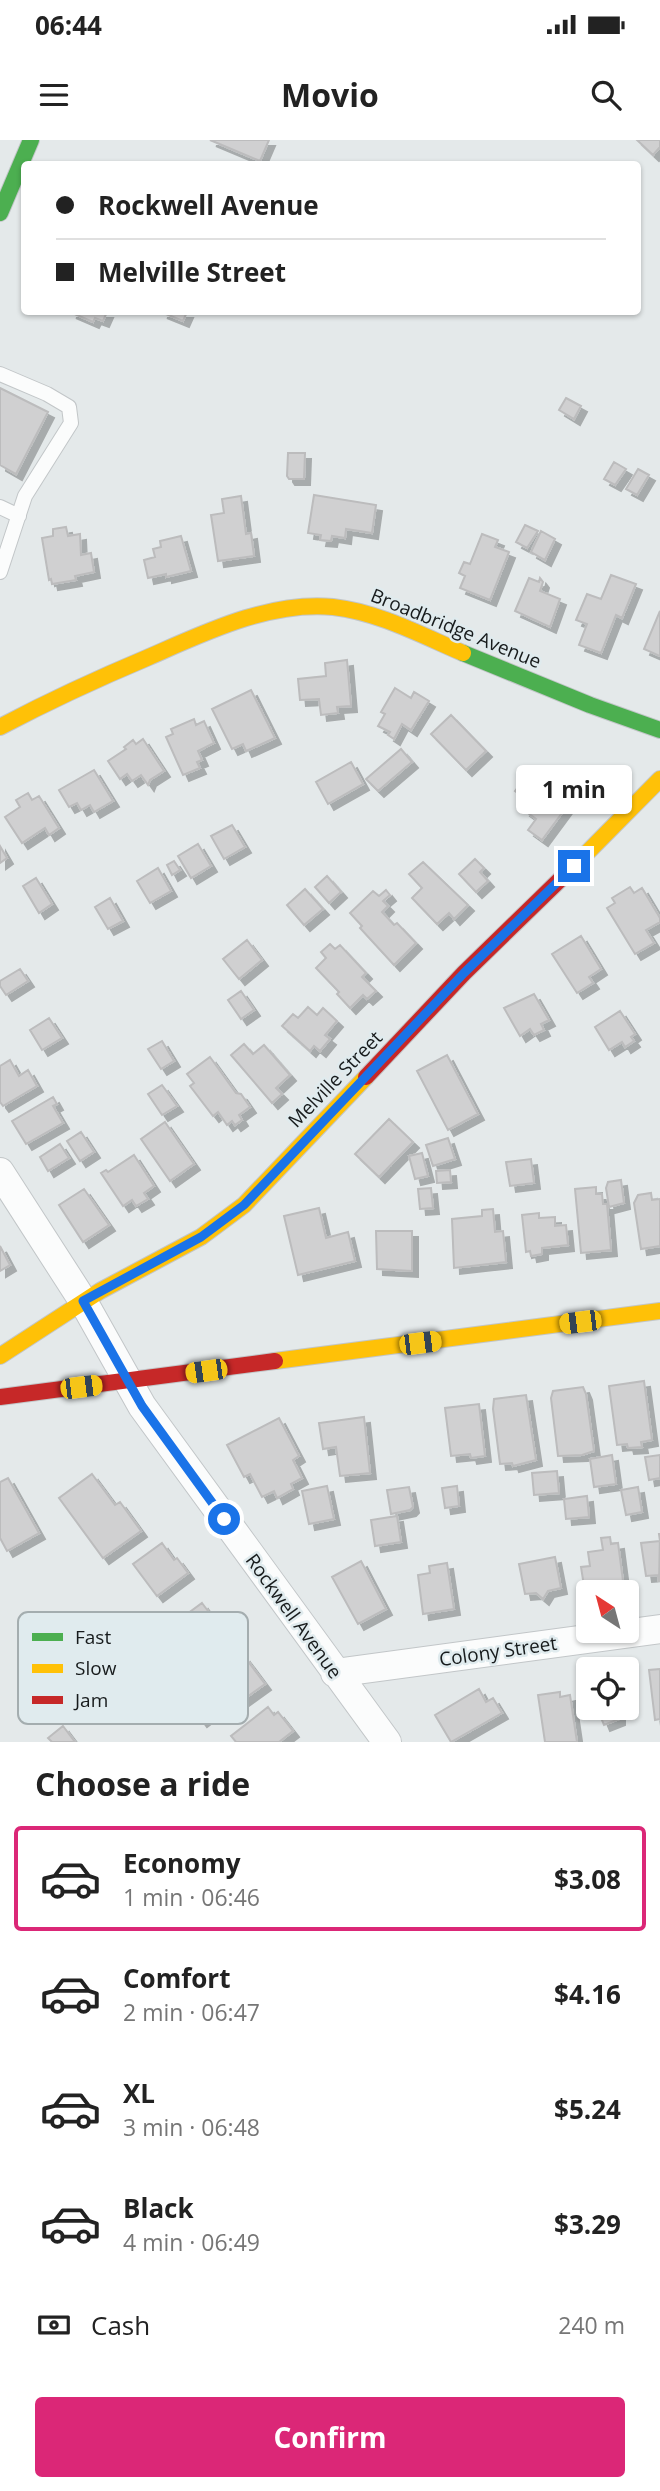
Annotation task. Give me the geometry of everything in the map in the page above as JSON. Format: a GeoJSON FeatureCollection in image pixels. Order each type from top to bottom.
{"type":"FeatureCollection","features":[{"type":"Feature","properties":{"kind":"street"},"geometry":{"type":"LineString","coordinates":[[22,161],[31,140]]}},
{"type":"Feature","properties":{"kind":"street"},"geometry":{"type":"LineString","coordinates":[[0,213],[21,164]]}},
{"type":"Feature","properties":{"kind":"street","name":"Broadbridge Avenue"},"geometry":{"type":"LineString","coordinates":[[0,727],[11,714],[228,625],[286,610],[323,606],[355,610],[377,617],[578,701],[660,730]]}},
{"type":"Feature","properties":{"kind":"street","name":"Melville Street"},"geometry":{"type":"LineString","coordinates":[[0,1356],[83,1301],[201,1237],[244,1205],[464,973],[660,779]]}},
{"type":"Feature","properties":{"kind":"street","name":"Rockwell Avenue"},"geometry":{"type":"LineString","coordinates":[[0,1171],[83,1301],[142,1406],[387,1742]]}},
{"type":"Feature","properties":{"kind":"street"},"geometry":{"type":"LineString","coordinates":[[0,1397],[660,1311]]}},
{"type":"Feature","properties":{"kind":"street","name":"Colony Street"},"geometry":{"type":"LineString","coordinates":[[335,1673],[660,1629]]}},
{"type":"Feature","properties":{"kind":"lane"},"geometry":{"type":"LineString","coordinates":[[0,374],[47,394],[69,407],[71,422],[25,496],[0,572]]}},
{"type":"Feature","properties":{"kind":"lane"},"geometry":{"type":"LineString","coordinates":[[0,507],[19,516]]}},
{"type":"Feature","properties":{"kind":"building"},"geometry":{"type":"Polygon","coordinates":[[[210,140],[269,140],[260,161],[210,140]]]}},
{"type":"Feature","properties":{"kind":"building"},"geometry":{"type":"Polygon","coordinates":[[[637,140],[660,140],[660,147],[653,155],[637,140]]]}},
{"type":"Feature","properties":{"kind":"building"},"geometry":{"type":"Polygon","coordinates":[[[77,315],[106,315],[103,321],[95,318],[93,322],[77,315]]]}},
{"type":"Feature","properties":{"kind":"building"},"geometry":{"type":"Polygon","coordinates":[[[168,315],[186,315],[183,321],[168,315]]]}},
{"type":"Feature","properties":{"kind":"building"},"geometry":{"type":"Polygon","coordinates":[[[0,388],[48,412],[16,474],[0,465],[0,388]]]}},
{"type":"Feature","properties":{"kind":"building"},"geometry":{"type":"Polygon","coordinates":[[[566,398],[581,406],[574,419],[559,410],[566,398]]]}},
{"type":"Feature","properties":{"kind":"building"},"geometry":{"type":"Polygon","coordinates":[[[288,453],[305,453],[304,479],[289,479],[287,476],[288,453]]]}},
{"type":"Feature","properties":{"kind":"building"},"geometry":{"type":"Polygon","coordinates":[[[614,462],[626,469],[615,485],[604,479],[614,462]]]}},
{"type":"Feature","properties":{"kind":"building"},"geometry":{"type":"Polygon","coordinates":[[[638,469],[649,475],[637,495],[626,489],[638,469]]]}},
{"type":"Feature","properties":{"kind":"building"},"geometry":{"type":"Polygon","coordinates":[[[314,495],[376,505],[372,533],[346,529],[345,538],[332,536],[331,541],[320,540],[321,535],[308,533],[314,495]]]}},
{"type":"Feature","properties":{"kind":"building"},"geometry":{"type":"Polygon","coordinates":[[[241,496],[246,534],[251,533],[254,556],[218,561],[211,515],[224,513],[222,499],[241,496]]]}},
{"type":"Feature","properties":{"kind":"building"},"geometry":{"type":"Polygon","coordinates":[[[525,525],[538,531],[527,548],[516,542],[525,525]]]}},
{"type":"Feature","properties":{"kind":"building"},"geometry":{"type":"Polygon","coordinates":[[[66,527],[68,536],[80,534],[81,555],[91,553],[94,572],[75,576],[76,580],[52,584],[42,538],[53,536],[53,529],[66,527]]]}},
{"type":"Feature","properties":{"kind":"building"},"geometry":{"type":"Polygon","coordinates":[[[541,531],[555,539],[545,560],[531,552],[541,531]]]}},
{"type":"Feature","properties":{"kind":"building"},"geometry":{"type":"Polygon","coordinates":[[[482,534],[498,540],[495,547],[509,552],[490,600],[460,588],[465,576],[459,573],[464,562],[470,564],[482,534]]]}},
{"type":"Feature","properties":{"kind":"building"},"geometry":{"type":"Polygon","coordinates":[[[181,536],[191,571],[148,578],[144,560],[155,557],[153,549],[161,547],[160,541],[181,536]]]}},
{"type":"Feature","properties":{"kind":"building"},"geometry":{"type":"Polygon","coordinates":[[[611,575],[636,584],[622,618],[616,615],[601,653],[579,645],[587,624],[576,620],[587,594],[601,599],[611,575]]]}},
{"type":"Feature","properties":{"kind":"building"},"geometry":{"type":"Polygon","coordinates":[[[529,578],[539,582],[540,578],[543,582],[540,591],[560,599],[550,627],[515,611],[529,578]]]}},
{"type":"Feature","properties":{"kind":"building"},"geometry":{"type":"Polygon","coordinates":[[[660,611],[660,656],[644,649],[660,611]]]}},
{"type":"Feature","properties":{"kind":"building"},"geometry":{"type":"Polygon","coordinates":[[[347,660],[351,706],[337,707],[338,713],[321,715],[319,699],[300,700],[298,679],[326,676],[325,663],[347,660]]]}},
{"type":"Feature","properties":{"kind":"building"},"geometry":{"type":"Polygon","coordinates":[[[395,688],[411,698],[414,692],[429,701],[411,730],[402,724],[394,739],[388,735],[390,732],[378,726],[385,714],[381,712],[395,688]]]}},
{"type":"Feature","properties":{"kind":"building"},"geometry":{"type":"Polygon","coordinates":[[[251,690],[275,738],[246,751],[243,744],[232,749],[212,709],[251,690]]]}},
{"type":"Feature","properties":{"kind":"building"},"geometry":{"type":"Polygon","coordinates":[[[451,715],[486,751],[466,770],[431,734],[451,715]]]}},
{"type":"Feature","properties":{"kind":"building"},"geometry":{"type":"Polygon","coordinates":[[[194,719],[196,725],[204,721],[214,743],[198,751],[202,760],[197,762],[200,768],[183,775],[166,737],[173,734],[171,729],[194,719]]]}},
{"type":"Feature","properties":{"kind":"building"},"geometry":{"type":"Polygon","coordinates":[[[143,739],[164,771],[150,780],[148,785],[141,775],[132,781],[127,774],[120,779],[108,761],[126,749],[124,747],[133,740],[136,744],[143,739]]]}},
{"type":"Feature","properties":{"kind":"building"},"geometry":{"type":"Polygon","coordinates":[[[401,749],[412,762],[378,791],[366,779],[401,749]]]}},
{"type":"Feature","properties":{"kind":"building"},"geometry":{"type":"Polygon","coordinates":[[[351,762],[363,784],[328,804],[316,782],[351,762]]]}},
{"type":"Feature","properties":{"kind":"building"},"geometry":{"type":"Polygon","coordinates":[[[94,770],[113,801],[94,812],[90,805],[81,810],[77,803],[69,807],[59,790],[94,770]]]}},
{"type":"Feature","properties":{"kind":"building"},"geometry":{"type":"Polygon","coordinates":[[[531,770],[545,780],[555,778],[576,794],[542,840],[528,830],[536,819],[524,810],[530,802],[515,791],[531,770]]]}},
{"type":"Feature","properties":{"kind":"building"},"geometry":{"type":"Polygon","coordinates":[[[28,793],[32,800],[39,796],[59,828],[49,835],[45,828],[22,843],[5,817],[20,807],[16,800],[28,793]]]}},
{"type":"Feature","properties":{"kind":"building"},"geometry":{"type":"Polygon","coordinates":[[[232,825],[245,847],[224,859],[211,836],[232,825]]]}},
{"type":"Feature","properties":{"kind":"building"},"geometry":{"type":"Polygon","coordinates":[[[198,844],[211,866],[191,878],[178,856],[198,844]]]}},
{"type":"Feature","properties":{"kind":"building"},"geometry":{"type":"Polygon","coordinates":[[[0,846],[7,858],[0,863],[0,846]]]}},
{"type":"Feature","properties":{"kind":"building"},"geometry":{"type":"Polygon","coordinates":[[[475,859],[484,868],[480,872],[488,881],[476,892],[459,874],[475,859]]]}},
{"type":"Feature","properties":{"kind":"building"},"geometry":{"type":"Polygon","coordinates":[[[174,861],[180,870],[172,875],[167,865],[174,861]]]}},
{"type":"Feature","properties":{"kind":"building"},"geometry":{"type":"Polygon","coordinates":[[[423,862],[468,905],[454,919],[449,913],[437,924],[412,898],[422,888],[409,874],[423,862]]]}},
{"type":"Feature","properties":{"kind":"building"},"geometry":{"type":"Polygon","coordinates":[[[158,868],[171,891],[150,903],[137,881],[158,868]]]}},
{"type":"Feature","properties":{"kind":"building"},"geometry":{"type":"Polygon","coordinates":[[[327,876],[341,892],[329,903],[315,887],[327,876]]]}},
{"type":"Feature","properties":{"kind":"building"},"geometry":{"type":"Polygon","coordinates":[[[36,878],[52,904],[39,913],[23,886],[36,878]]]}},
{"type":"Feature","properties":{"kind":"building"},"geometry":{"type":"Polygon","coordinates":[[[630,887],[634,893],[642,888],[660,918],[660,922],[646,930],[654,943],[635,954],[607,908],[615,903],[612,898],[630,887]]]}},
{"type":"Feature","properties":{"kind":"building"},"geometry":{"type":"Polygon","coordinates":[[[305,889],[323,909],[304,925],[287,905],[305,889]]]}},
{"type":"Feature","properties":{"kind":"building"},"geometry":{"type":"Polygon","coordinates":[[[386,890],[390,895],[383,901],[388,906],[382,912],[416,943],[394,965],[350,913],[373,891],[379,896],[386,890]]]}},
{"type":"Feature","properties":{"kind":"building"},"geometry":{"type":"Polygon","coordinates":[[[110,898],[123,921],[108,929],[95,907],[110,898]]]}},
{"type":"Feature","properties":{"kind":"building"},"geometry":{"type":"Polygon","coordinates":[[[581,936],[601,969],[589,977],[593,983],[577,993],[552,954],[581,936]]]}},
{"type":"Feature","properties":{"kind":"building"},"geometry":{"type":"Polygon","coordinates":[[[247,940],[262,960],[239,979],[223,959],[247,940]]]}},
{"type":"Feature","properties":{"kind":"building"},"geometry":{"type":"Polygon","coordinates":[[[330,944],[335,949],[340,945],[366,973],[362,977],[376,991],[367,999],[363,995],[350,1008],[316,968],[326,958],[321,952],[330,944]]]}},
{"type":"Feature","properties":{"kind":"building"},"geometry":{"type":"Polygon","coordinates":[[[20,969],[28,981],[6,995],[0,981],[20,969]]]}},
{"type":"Feature","properties":{"kind":"building"},"geometry":{"type":"Polygon","coordinates":[[[241,991],[254,1010],[241,1019],[228,1000],[241,991]]]}},
{"type":"Feature","properties":{"kind":"building"},"geometry":{"type":"Polygon","coordinates":[[[534,994],[549,1020],[541,1024],[544,1030],[534,1035],[530,1029],[520,1036],[504,1008],[534,994]]]}},
{"type":"Feature","properties":{"kind":"building"},"geometry":{"type":"Polygon","coordinates":[[[308,1007],[317,1015],[323,1008],[337,1021],[325,1035],[330,1039],[320,1051],[314,1046],[310,1051],[282,1026],[293,1014],[298,1018],[308,1007]]]}},
{"type":"Feature","properties":{"kind":"building"},"geometry":{"type":"Polygon","coordinates":[[[620,1011],[635,1034],[631,1037],[634,1041],[625,1047],[622,1042],[609,1050],[595,1027],[620,1011]]]}},
{"type":"Feature","properties":{"kind":"building"},"geometry":{"type":"Polygon","coordinates":[[[49,1018],[62,1038],[42,1050],[30,1030],[49,1018]]]}},
{"type":"Feature","properties":{"kind":"building"},"geometry":{"type":"Polygon","coordinates":[[[162,1041],[174,1061],[161,1069],[148,1049],[162,1041]]]}},
{"type":"Feature","properties":{"kind":"building"},"geometry":{"type":"Polygon","coordinates":[[[244,1044],[253,1054],[264,1045],[290,1075],[276,1088],[282,1094],[272,1103],[231,1055],[244,1044]]]}},
{"type":"Feature","properties":{"kind":"building"},"geometry":{"type":"Polygon","coordinates":[[[447,1055],[478,1114],[448,1130],[417,1071],[447,1055]]]}},
{"type":"Feature","properties":{"kind":"building"},"geometry":{"type":"Polygon","coordinates":[[[210,1057],[236,1093],[241,1094],[250,1107],[239,1115],[242,1120],[235,1125],[232,1121],[227,1125],[218,1112],[213,1116],[190,1086],[194,1083],[187,1074],[210,1057]]]}},
{"type":"Feature","properties":{"kind":"building"},"geometry":{"type":"Polygon","coordinates":[[[10,1060],[19,1076],[28,1070],[37,1086],[3,1106],[0,1102],[0,1066],[10,1060]]]}},
{"type":"Feature","properties":{"kind":"building"},"geometry":{"type":"Polygon","coordinates":[[[162,1085],[177,1106],[162,1115],[148,1094],[162,1085]]]}},
{"type":"Feature","properties":{"kind":"building"},"geometry":{"type":"Polygon","coordinates":[[[53,1097],[57,1104],[53,1106],[63,1123],[26,1144],[12,1121],[53,1097]]]}},
{"type":"Feature","properties":{"kind":"building"},"geometry":{"type":"Polygon","coordinates":[[[389,1119],[413,1142],[379,1177],[355,1154],[389,1119]]]}},
{"type":"Feature","properties":{"kind":"building"},"geometry":{"type":"Polygon","coordinates":[[[165,1122],[194,1164],[170,1181],[141,1139],[165,1122]]]}},
{"type":"Feature","properties":{"kind":"building"},"geometry":{"type":"Polygon","coordinates":[[[81,1132],[94,1152],[80,1161],[67,1141],[81,1132]]]}},
{"type":"Feature","properties":{"kind":"building"},"geometry":{"type":"Polygon","coordinates":[[[448,1138],[455,1159],[433,1166],[426,1145],[448,1138]]]}},
{"type":"Feature","properties":{"kind":"building"},"geometry":{"type":"Polygon","coordinates":[[[60,1144],[69,1158],[48,1171],[40,1157],[60,1144]]]}},
{"type":"Feature","properties":{"kind":"building"},"geometry":{"type":"Polygon","coordinates":[[[422,1153],[428,1176],[415,1179],[409,1156],[422,1153]]]}},
{"type":"Feature","properties":{"kind":"building"},"geometry":{"type":"Polygon","coordinates":[[[134,1155],[154,1186],[144,1193],[148,1199],[136,1206],[132,1200],[123,1206],[101,1173],[106,1170],[108,1172],[134,1155]]]}},
{"type":"Feature","properties":{"kind":"building"},"geometry":{"type":"Polygon","coordinates":[[[531,1159],[534,1183],[510,1186],[506,1162],[531,1159]]]}},
{"type":"Feature","properties":{"kind":"building"},"geometry":{"type":"Polygon","coordinates":[[[450,1170],[451,1182],[437,1183],[436,1171],[450,1170]]]}},
{"type":"Feature","properties":{"kind":"building"},"geometry":{"type":"Polygon","coordinates":[[[621,1180],[624,1203],[609,1207],[606,1188],[608,1182],[621,1180]]]}},
{"type":"Feature","properties":{"kind":"building"},"geometry":{"type":"Polygon","coordinates":[[[596,1187],[596,1194],[602,1194],[603,1204],[607,1204],[611,1250],[581,1253],[575,1189],[596,1187]]]}},
{"type":"Feature","properties":{"kind":"building"},"geometry":{"type":"Polygon","coordinates":[[[431,1188],[433,1208],[420,1209],[418,1189],[431,1188]]]}},
{"type":"Feature","properties":{"kind":"building"},"geometry":{"type":"Polygon","coordinates":[[[84,1189],[109,1225],[83,1242],[59,1205],[84,1189]]]}},
{"type":"Feature","properties":{"kind":"building"},"geometry":{"type":"Polygon","coordinates":[[[651,1193],[652,1200],[660,1199],[660,1246],[641,1249],[634,1203],[638,1195],[651,1193]]]}},
{"type":"Feature","properties":{"kind":"building"},"geometry":{"type":"Polygon","coordinates":[[[319,1208],[326,1238],[348,1232],[355,1261],[298,1275],[284,1216],[319,1208]]]}},
{"type":"Feature","properties":{"kind":"building"},"geometry":{"type":"Polygon","coordinates":[[[493,1209],[495,1232],[503,1231],[506,1262],[454,1268],[452,1219],[482,1216],[482,1210],[493,1209]]]}},
{"type":"Feature","properties":{"kind":"building"},"geometry":{"type":"Polygon","coordinates":[[[539,1213],[539,1218],[555,1217],[555,1226],[566,1225],[568,1245],[542,1248],[542,1254],[531,1256],[530,1251],[526,1252],[522,1215],[539,1213]]]}},
{"type":"Feature","properties":{"kind":"building"},"geometry":{"type":"Polygon","coordinates":[[[376,1231],[412,1231],[412,1271],[377,1269],[376,1231]]]}},
{"type":"Feature","properties":{"kind":"building"},"geometry":{"type":"Polygon","coordinates":[[[0,1246],[10,1265],[0,1271],[0,1246]]]}},
{"type":"Feature","properties":{"kind":"building"},"geometry":{"type":"Polygon","coordinates":[[[644,1381],[652,1440],[641,1442],[642,1447],[628,1448],[627,1444],[617,1445],[609,1386],[644,1381]]]}},
{"type":"Feature","properties":{"kind":"building"},"geometry":{"type":"Polygon","coordinates":[[[583,1387],[594,1451],[582,1455],[558,1456],[551,1398],[553,1391],[583,1387]]]}},
{"type":"Feature","properties":{"kind":"building"},"geometry":{"type":"Polygon","coordinates":[[[526,1395],[536,1460],[513,1466],[512,1463],[500,1464],[494,1399],[526,1395]]]}},
{"type":"Feature","properties":{"kind":"building"},"geometry":{"type":"Polygon","coordinates":[[[479,1404],[485,1456],[451,1456],[445,1408],[479,1404]]]}},
{"type":"Feature","properties":{"kind":"building"},"geometry":{"type":"Polygon","coordinates":[[[364,1417],[370,1473],[340,1476],[336,1447],[323,1449],[319,1423],[364,1417]]]}},
{"type":"Feature","properties":{"kind":"building"},"geometry":{"type":"Polygon","coordinates":[[[279,1418],[299,1456],[293,1460],[302,1478],[291,1484],[293,1489],[277,1498],[274,1491],[262,1497],[250,1474],[244,1477],[227,1445],[279,1418]]]}},
{"type":"Feature","properties":{"kind":"building"},"geometry":{"type":"Polygon","coordinates":[[[612,1455],[616,1484],[594,1487],[590,1459],[612,1455]]]}},
{"type":"Feature","properties":{"kind":"building"},"geometry":{"type":"Polygon","coordinates":[[[660,1455],[660,1478],[649,1480],[645,1457],[660,1455]]]}},
{"type":"Feature","properties":{"kind":"building"},"geometry":{"type":"Polygon","coordinates":[[[557,1471],[559,1493],[534,1495],[532,1473],[557,1471]]]}},
{"type":"Feature","properties":{"kind":"building"},"geometry":{"type":"Polygon","coordinates":[[[92,1474],[115,1505],[120,1502],[141,1531],[103,1558],[59,1498],[92,1474]]]}},
{"type":"Feature","properties":{"kind":"building"},"geometry":{"type":"Polygon","coordinates":[[[8,1478],[39,1533],[7,1551],[0,1538],[0,1482],[8,1478]]]}},
{"type":"Feature","properties":{"kind":"building"},"geometry":{"type":"Polygon","coordinates":[[[327,1486],[334,1519],[309,1524],[302,1491],[327,1486]]]}},
{"type":"Feature","properties":{"kind":"building"},"geometry":{"type":"Polygon","coordinates":[[[457,1486],[459,1506],[445,1508],[442,1488],[457,1486]]]}},
{"type":"Feature","properties":{"kind":"building"},"geometry":{"type":"Polygon","coordinates":[[[409,1487],[413,1507],[391,1514],[387,1490],[409,1487]]]}},
{"type":"Feature","properties":{"kind":"building"},"geometry":{"type":"Polygon","coordinates":[[[638,1487],[642,1512],[626,1515],[621,1490],[638,1487]]]}},
{"type":"Feature","properties":{"kind":"building"},"geometry":{"type":"Polygon","coordinates":[[[587,1496],[589,1517],[566,1519],[564,1499],[587,1496]]]}},
{"type":"Feature","properties":{"kind":"building"},"geometry":{"type":"Polygon","coordinates":[[[397,1516],[401,1542],[375,1546],[371,1520],[397,1516]]]}},
{"type":"Feature","properties":{"kind":"building"},"geometry":{"type":"Polygon","coordinates":[[[610,1537],[611,1544],[618,1543],[623,1580],[583,1580],[581,1567],[590,1566],[588,1552],[603,1550],[601,1538],[610,1537]]]}},
{"type":"Feature","properties":{"kind":"building"},"geometry":{"type":"Polygon","coordinates":[[[660,1541],[659,1582],[658,1575],[646,1576],[641,1543],[660,1541]]]}},
{"type":"Feature","properties":{"kind":"building"},"geometry":{"type":"Polygon","coordinates":[[[162,1543],[188,1573],[157,1596],[133,1564],[162,1543]]]}},
{"type":"Feature","properties":{"kind":"building"},"geometry":{"type":"Polygon","coordinates":[[[555,1557],[561,1588],[548,1591],[543,1599],[536,1593],[525,1594],[519,1564],[555,1557]]]}},
{"type":"Feature","properties":{"kind":"building"},"geometry":{"type":"Polygon","coordinates":[[[361,1561],[386,1609],[358,1624],[332,1577],[361,1561]]]}},
{"type":"Feature","properties":{"kind":"building"},"geometry":{"type":"Polygon","coordinates":[[[447,1563],[454,1609],[423,1614],[418,1575],[430,1573],[429,1566],[447,1563]]]}},
{"type":"Feature","properties":{"kind":"building"},"geometry":{"type":"Polygon","coordinates":[[[202,1603],[209,1612],[190,1612],[202,1603]]]}},
{"type":"Feature","properties":{"kind":"building"},"geometry":{"type":"Polygon","coordinates":[[[248,1661],[265,1684],[248,1696],[248,1661]]]}},
{"type":"Feature","properties":{"kind":"building"},"geometry":{"type":"Polygon","coordinates":[[[660,1669],[660,1719],[655,1720],[649,1670],[660,1669]]]}},
{"type":"Feature","properties":{"kind":"building"},"geometry":{"type":"Polygon","coordinates":[[[479,1689],[486,1702],[493,1698],[502,1713],[451,1742],[435,1715],[479,1689]]]}},
{"type":"Feature","properties":{"kind":"building"},"geometry":{"type":"Polygon","coordinates":[[[560,1692],[560,1697],[570,1695],[577,1742],[545,1742],[538,1695],[560,1692]]]}},
{"type":"Feature","properties":{"kind":"building"},"geometry":{"type":"Polygon","coordinates":[[[268,1707],[274,1715],[278,1712],[293,1731],[279,1742],[236,1742],[231,1736],[268,1707]]]}},
{"type":"Feature","properties":{"kind":"building"},"geometry":{"type":"Polygon","coordinates":[[[602,1720],[616,1720],[604,1725],[602,1720]]]}},
{"type":"Feature","properties":{"kind":"building"},"geometry":{"type":"Polygon","coordinates":[[[63,1726],[75,1742],[52,1742],[48,1738],[63,1726]]]}},
{"type":"Feature","properties":{"kind":"traffic: fast"},"geometry":{"type":"LineString","coordinates":[[22,161],[31,140]]}},
{"type":"Feature","properties":{"kind":"traffic: fast"},"geometry":{"type":"LineString","coordinates":[[0,213],[21,164]]}},
{"type":"Feature","properties":{"kind":"traffic: fast"},"geometry":{"type":"LineString","coordinates":[[463,653],[590,705],[660,730]]}},
{"type":"Feature","properties":{"kind":"traffic: slow"},"geometry":{"type":"LineString","coordinates":[[0,727],[74,690],[193,638],[239,620],[286,609],[309,606],[350,610],[399,625],[463,653]]}},
{"type":"Feature","properties":{"kind":"traffic: slow"},"geometry":{"type":"LineString","coordinates":[[573,867],[660,779]]}},
{"type":"Feature","properties":{"kind":"traffic: slow"},"geometry":{"type":"LineString","coordinates":[[0,1356],[100,1291],[201,1237],[244,1205],[366,1077]]}},
{"type":"Feature","properties":{"kind":"traffic: slow"},"geometry":{"type":"LineString","coordinates":[[275,1361],[660,1311]]}},
{"type":"Feature","properties":{"kind":"traffic: jam"},"geometry":{"type":"LineString","coordinates":[[366,1077],[464,973],[573,867]]}},
{"type":"Feature","properties":{"kind":"traffic: jam"},"geometry":{"type":"LineString","coordinates":[[0,1397],[275,1361]]}},
{"type":"Feature","properties":{"kind":"route"},"geometry":{"type":"LineString","coordinates":[[224,1519],[142,1406],[83,1301],[201,1237],[244,1205],[464,973],[574,866]]}}]}
